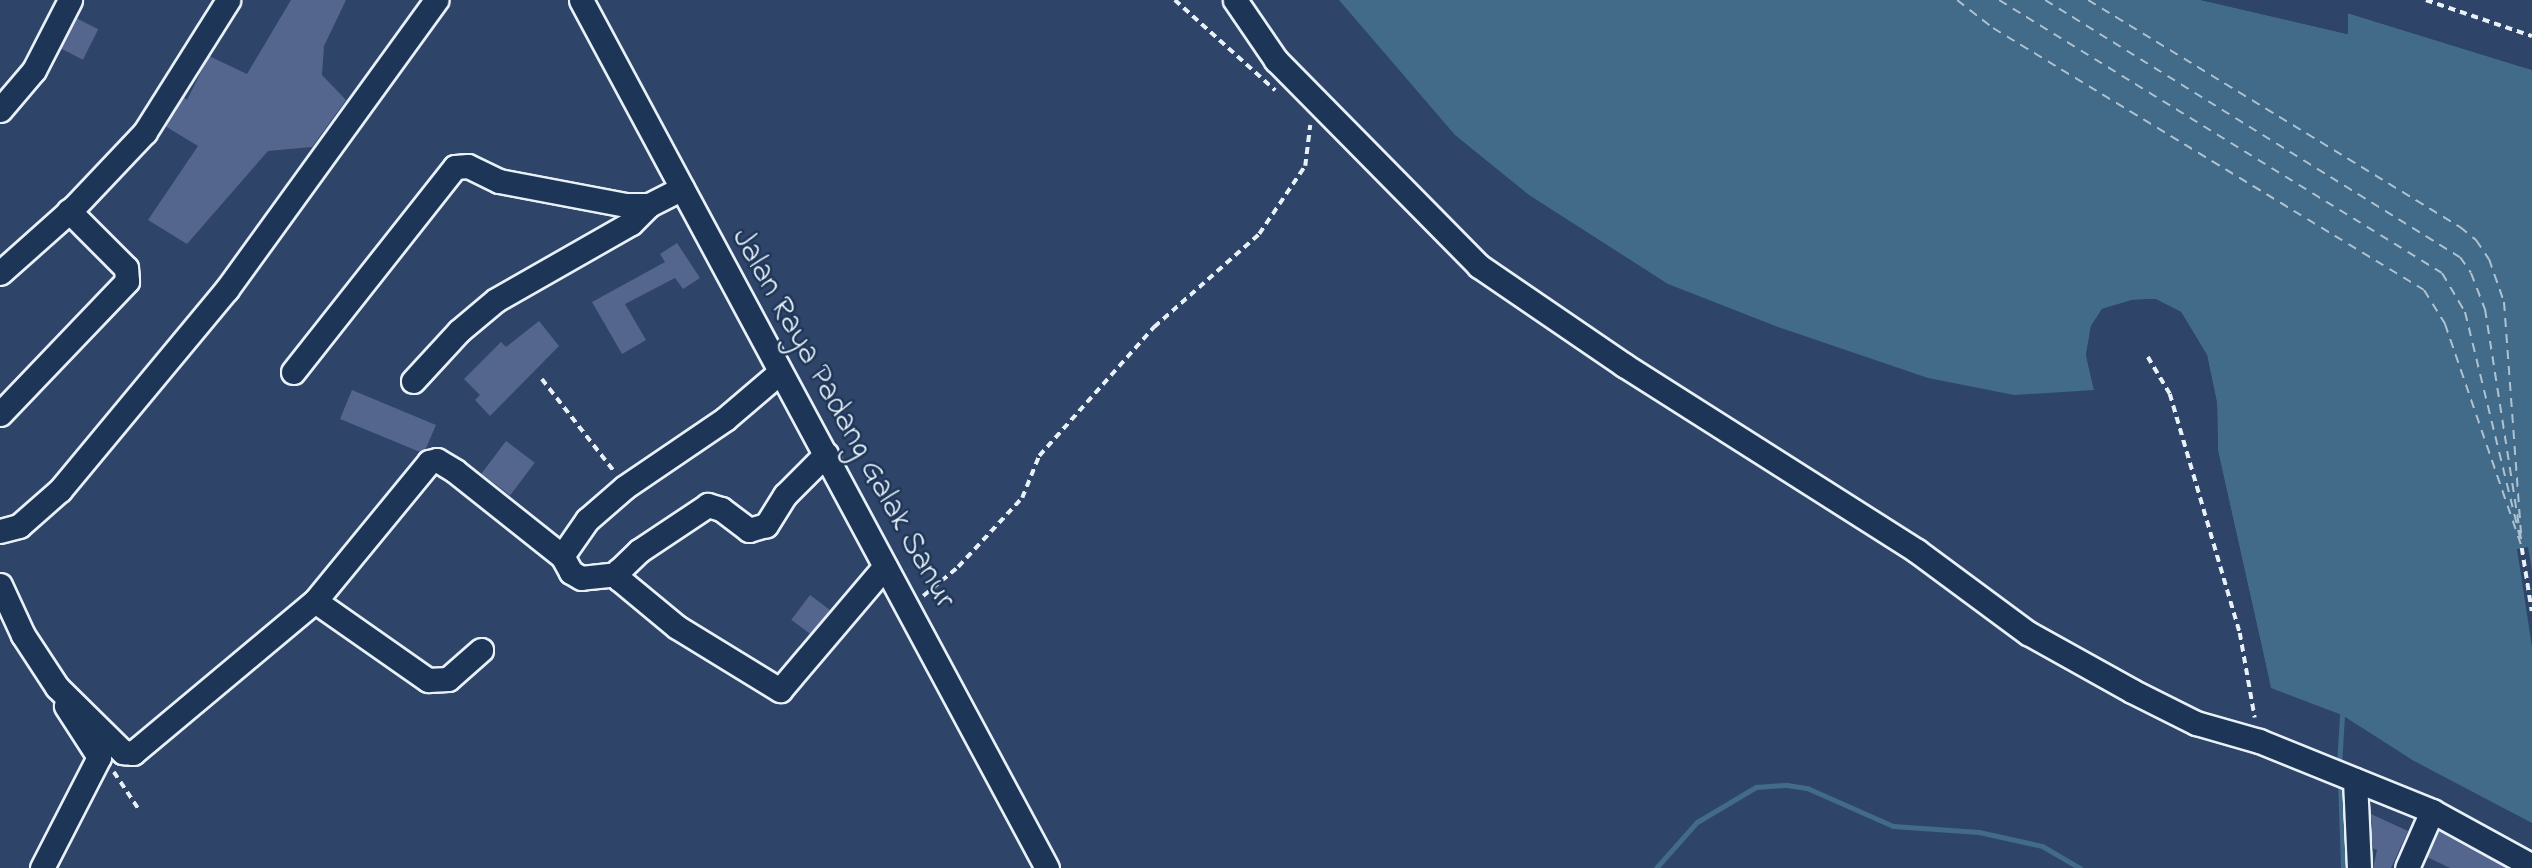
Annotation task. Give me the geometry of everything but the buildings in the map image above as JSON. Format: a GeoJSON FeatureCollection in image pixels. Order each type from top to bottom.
{"type":"FeatureCollection","features":[{"type":"Feature","properties":{"kind":"street"},"geometry":{"type":"LineString","coordinates":[[0,110],[34,70],[70,0]]}},
{"type":"Feature","properties":{"kind":"street"},"geometry":{"type":"LineString","coordinates":[[0,273],[69,211],[145,132],[228,0]]}},
{"type":"Feature","properties":{"kind":"street"},"geometry":{"type":"LineString","coordinates":[[0,531],[19,526],[60,490],[210,309],[285,214],[436,0]]}},
{"type":"Feature","properties":{"kind":"street","name":"Jalan Raya Padang Galak Sanur"},"geometry":{"type":"LineString","coordinates":[[581,0],[1047,868]]}},
{"type":"Feature","properties":{"kind":"street"},"geometry":{"type":"LineString","coordinates":[[1235,0],[1276,60],[1479,266],[1624,365],[1917,551],[2028,633],[2132,691],[2196,723],[2259,741],[2432,811],[2532,866]]}},
{"type":"Feature","properties":{"kind":"street"},"geometry":{"type":"LineString","coordinates":[[293,372],[444,175],[455,167],[468,166],[499,181],[572,196],[649,205]]}},
{"type":"Feature","properties":{"kind":"street"},"geometry":{"type":"LineString","coordinates":[[413,381],[459,331],[496,300],[631,223],[649,205],[682,188]]}},
{"type":"Feature","properties":{"kind":"street"},"geometry":{"type":"LineString","coordinates":[[0,414],[127,281],[126,268],[69,211]]}},
{"type":"Feature","properties":{"kind":"street"},"geometry":{"type":"LineString","coordinates":[[562,556],[587,520],[625,486],[725,419],[780,372]]}},
{"type":"Feature","properties":{"kind":"street"},"geometry":{"type":"LineString","coordinates":[[57,687],[123,752],[133,753],[315,601],[429,462],[437,460],[562,556],[571,572],[581,579],[618,574],[639,551],[708,505],[721,509],[749,530],[766,525],[785,495],[826,454]]}},
{"type":"Feature","properties":{"kind":"street"},"geometry":{"type":"LineString","coordinates":[[618,574],[627,589],[677,627],[780,690],[786,688],[843,610],[885,566]]}},
{"type":"Feature","properties":{"kind":"street"},"geometry":{"type":"LineString","coordinates":[[0,585],[23,635],[57,687],[73,723],[99,757],[42,868]]}},
{"type":"Feature","properties":{"kind":"street"},"geometry":{"type":"LineString","coordinates":[[315,601],[428,680],[448,679],[481,650]]}},
{"type":"Feature","properties":{"kind":"street"},"geometry":{"type":"LineString","coordinates":[[2344,776],[2359,868]]}},
{"type":"Feature","properties":{"kind":"street"},"geometry":{"type":"LineString","coordinates":[[2407,868],[2432,811]]}},
{"type":"Feature","properties":{"kind":"path"},"geometry":{"type":"LineString","coordinates":[[1175,0],[1277,92]]}},
{"type":"Feature","properties":{"kind":"path"},"geometry":{"type":"LineString","coordinates":[[2426,0],[2532,36]]}},
{"type":"Feature","properties":{"kind":"path"},"geometry":{"type":"LineString","coordinates":[[908,608],[958,567],[1022,498],[1039,456],[1154,327],[1259,233],[1305,166],[1312,138],[1307,120]]}},
{"type":"Feature","properties":{"kind":"path"},"geometry":{"type":"LineString","coordinates":[[2148,357],[2170,394],[2240,633],[2259,741]]}},
{"type":"Feature","properties":{"kind":"path"},"geometry":{"type":"LineString","coordinates":[[542,379],[625,486]]}},
{"type":"Feature","properties":{"kind":"path"},"geometry":{"type":"LineString","coordinates":[[2522,548],[2529,576],[2532,611]]}},
{"type":"Feature","properties":{"kind":"path"},"geometry":{"type":"LineString","coordinates":[[99,757],[140,811]]}},
{"type":"Feature","properties":{"kind":"water"},"geometry":{"type":"Polygon","coordinates":[[[1339,0],[2201,0],[2347,34],[2347,13],[2532,70],[2532,823],[2414,761],[2342,715],[2271,688],[2218,451],[2217,403],[2207,355],[2181,312],[2155,299],[2132,300],[2102,309],[2091,326],[2086,355],[2094,390],[2014,395],[1928,378],[1778,327],[1668,284],[1529,195],[1455,135],[1339,0]]]}},
{"type":"Feature","properties":{"kind":"pier"},"geometry":{"type":"Polygon","coordinates":[[[2201,0],[2221,0],[2344,29],[2344,12],[2348,9],[2532,70],[2348,13],[2348,34],[2201,0]]]}},
{"type":"Feature","properties":{"kind":"pier"},"geometry":{"type":"Polygon","coordinates":[[[2156,299],[2181,312],[2207,355],[2217,403],[2218,451],[2271,688],[2214,452],[2214,404],[2204,356],[2179,315],[2155,303],[2132,303],[2104,312],[2095,327],[2090,355],[2094,390],[2086,355],[2091,326],[2102,309],[2132,300],[2156,299]]]}},
{"type":"Feature","properties":{"kind":"pier"},"geometry":{"type":"Polygon","coordinates":[[[2528,547],[2532,571],[2532,647],[2517,549],[2528,547]]]}},
{"type":"Feature","properties":{"kind":"waterway"},"geometry":{"type":"LineString","coordinates":[[2339,767],[2342,715]]}},
{"type":"Feature","properties":{"kind":"waterway"},"geometry":{"type":"LineString","coordinates":[[2340,780],[2343,868]]}},
{"type":"Feature","properties":{"kind":"waterway"},"geometry":{"type":"LineString","coordinates":[[1656,868],[1697,822],[1756,787],[1787,785],[1807,788],[1893,826],[1979,832],[2042,846],[2080,868]]}},
{"type":"Feature","properties":{"kind":"ferry route"},"geometry":{"type":"LineString","coordinates":[[1957,0],[1993,28],[2424,290],[2445,324],[2522,548]]}},
{"type":"Feature","properties":{"kind":"ferry route"},"geometry":{"type":"LineString","coordinates":[[1999,0],[2442,273],[2465,312],[2520,537]]}},
{"type":"Feature","properties":{"kind":"ferry route"},"geometry":{"type":"LineString","coordinates":[[2045,0],[2460,257],[2471,273],[2485,309],[2522,544]]}},
{"type":"Feature","properties":{"kind":"ferry route"},"geometry":{"type":"LineString","coordinates":[[2088,0],[2460,227],[2476,240],[2489,259],[2504,302],[2521,533]]}}]}
